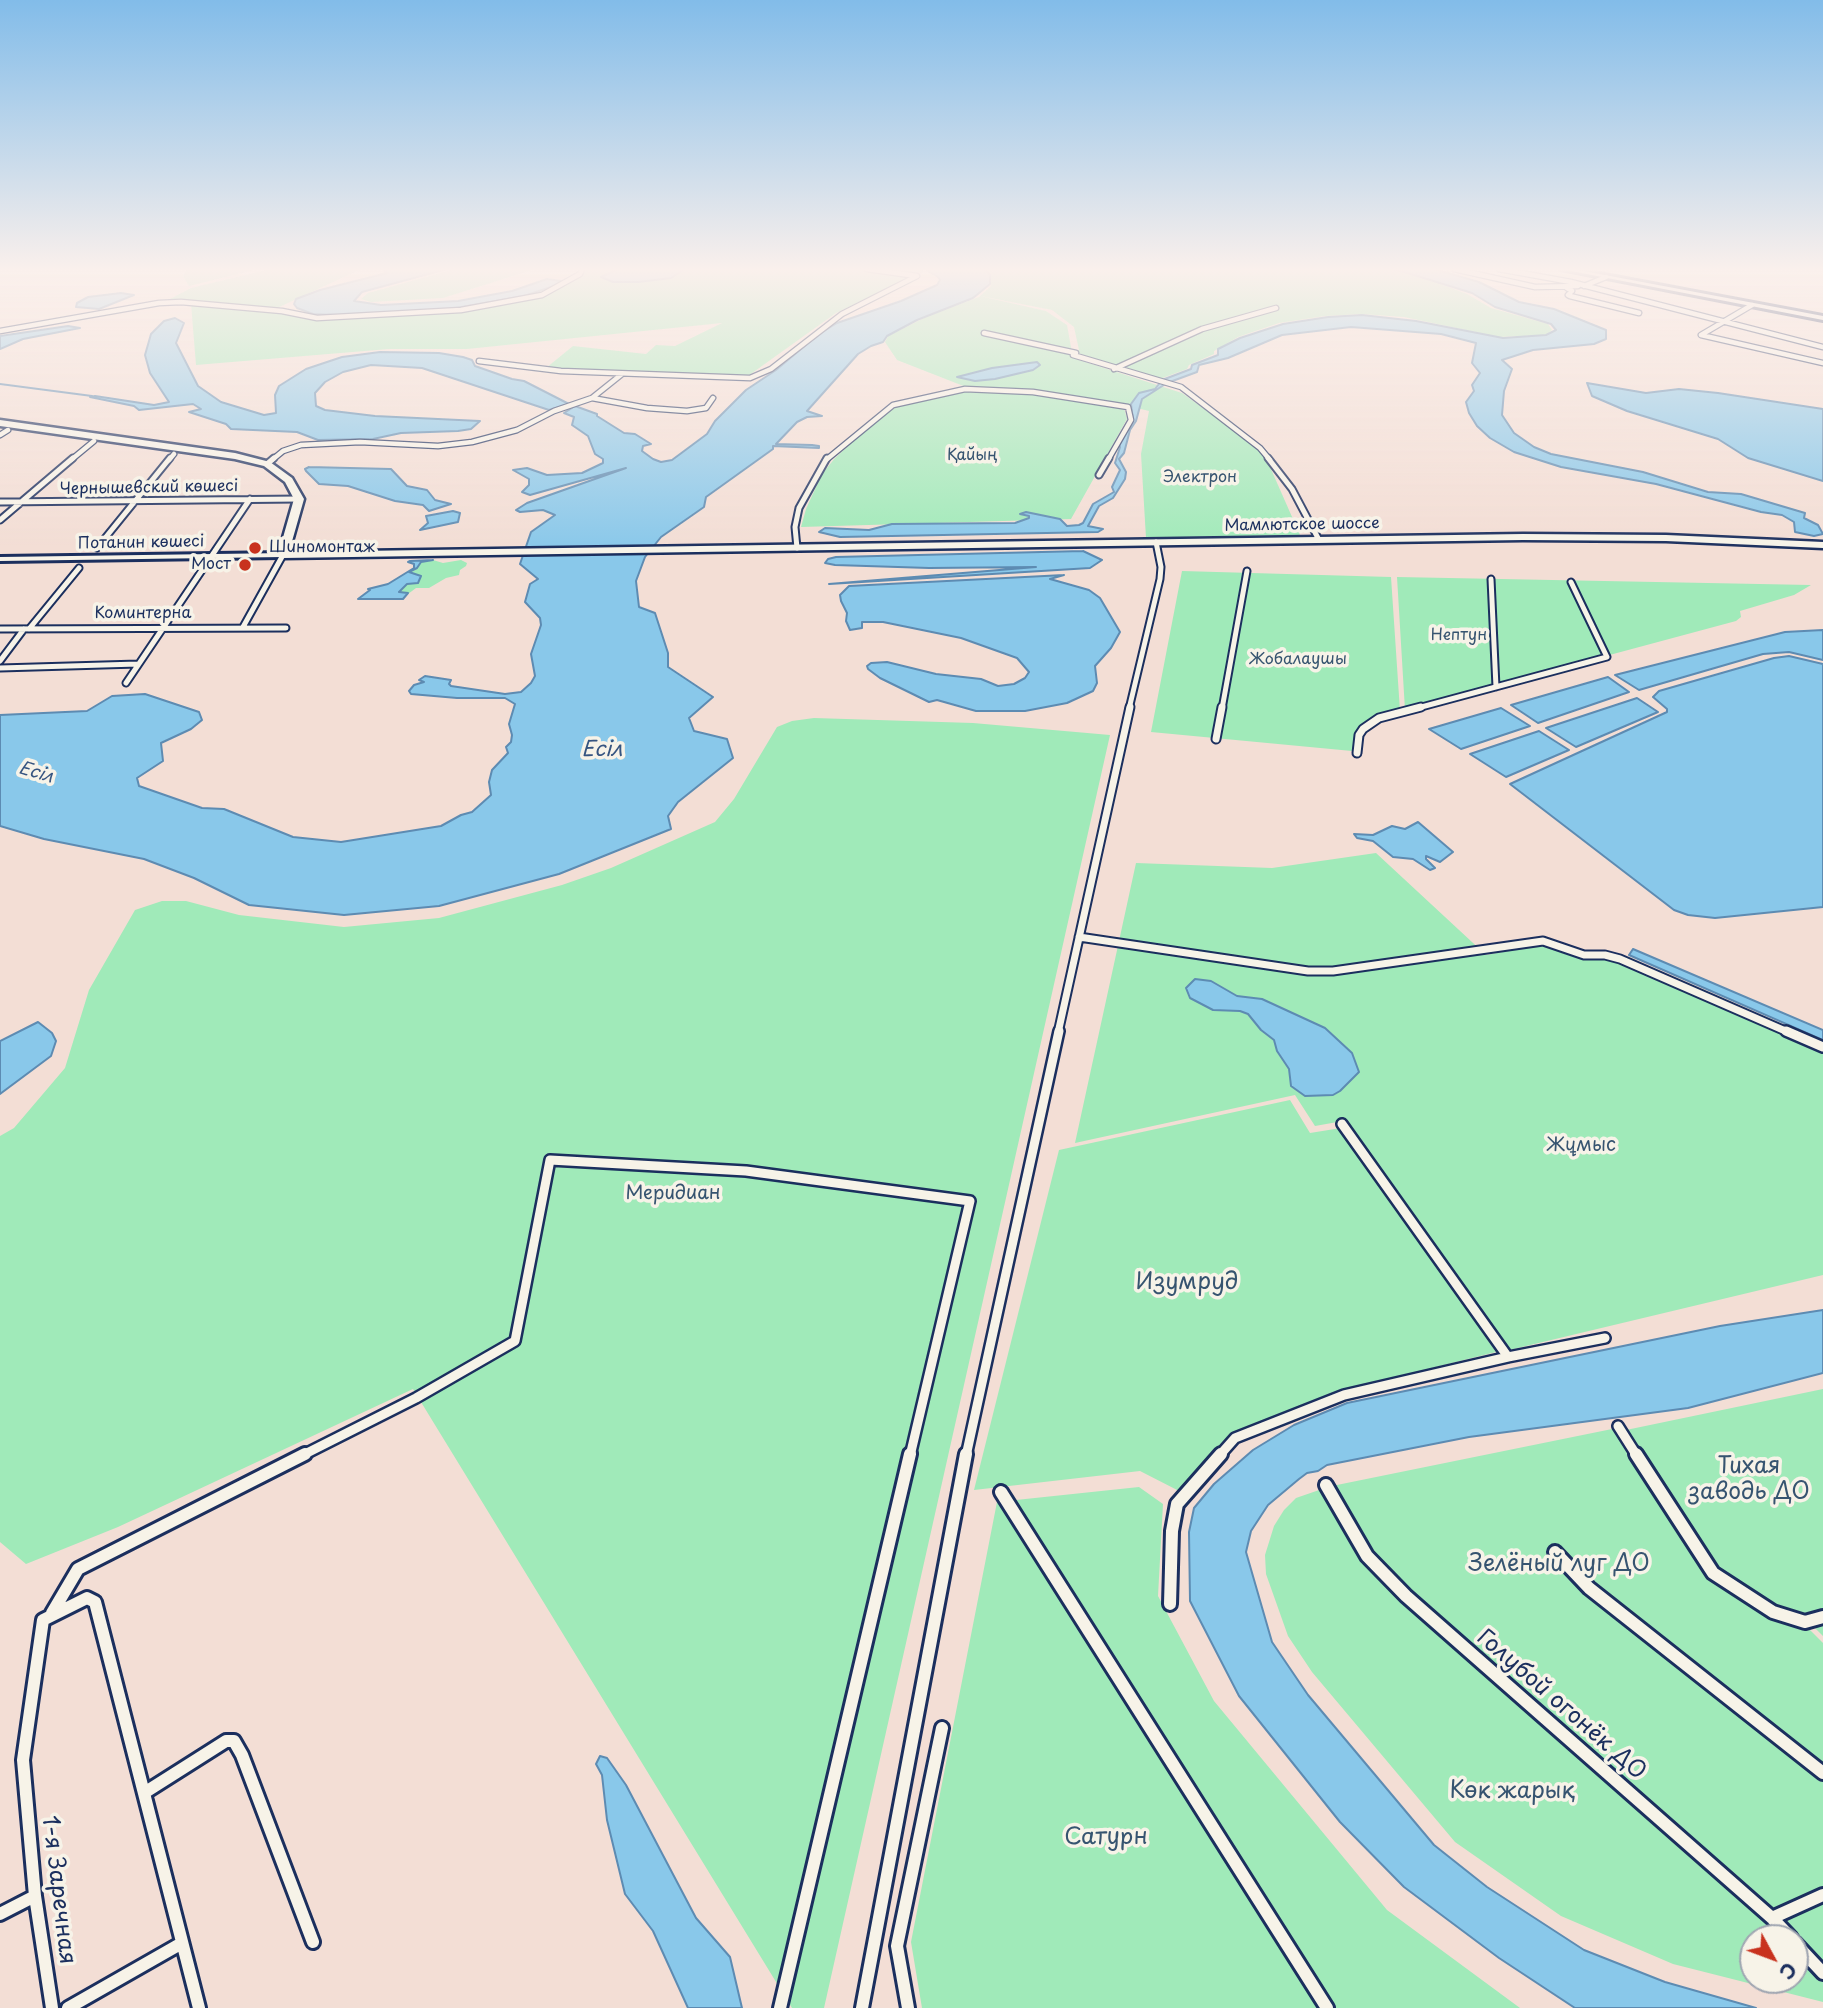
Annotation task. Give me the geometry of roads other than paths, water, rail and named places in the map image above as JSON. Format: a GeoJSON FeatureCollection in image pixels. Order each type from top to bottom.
{"type":"FeatureCollection","features":[{"type":"Feature","properties":{"kind":"highway"},"geometry":{"type":"LineString","coordinates":[[4,426],[264,463],[289,480],[299,499],[283,555]]}},
{"type":"Feature","properties":{"kind":"highway","name":"Мамлютское шоссе"},"geometry":{"type":"LineString","coordinates":[[283,555],[1549,537],[1666,538],[1823,545]]}},
{"type":"Feature","properties":{"kind":"street"},"geometry":{"type":"LineString","coordinates":[[493,363],[561,371],[750,378],[779,363]]}},
{"type":"Feature","properties":{"kind":"street"},"geometry":{"type":"LineString","coordinates":[[1097,363],[1181,387],[1260,448],[1292,489],[1319,540]]}},
{"type":"Feature","properties":{"kind":"street"},"geometry":{"type":"LineString","coordinates":[[1114,369],[1128,363]]}},
{"type":"Feature","properties":{"kind":"street"},"geometry":{"type":"LineString","coordinates":[[264,463],[301,445],[360,442],[438,446],[472,442],[517,430],[554,411],[592,398],[622,374]]}},
{"type":"Feature","properties":{"kind":"street"},"geometry":{"type":"LineString","coordinates":[[797,548],[795,527],[799,508],[828,457],[864,425],[893,405],[904,402],[965,389],[996,389],[1128,407],[1131,420],[1099,475]]}},
{"type":"Feature","properties":{"kind":"street"},"geometry":{"type":"LineString","coordinates":[[592,398],[647,408],[687,411],[706,408],[713,398]]}},
{"type":"Feature","properties":{"kind":"street"},"geometry":{"type":"LineString","coordinates":[[0,435],[4,426]]}},
{"type":"Feature","properties":{"kind":"street"},"geometry":{"type":"LineString","coordinates":[[0,520],[94,441]]}},
{"type":"Feature","properties":{"kind":"street"},"geometry":{"type":"LineString","coordinates":[[97,548],[174,454]]}},
{"type":"Feature","properties":{"kind":"street"},"geometry":{"type":"LineString","coordinates":[[125,683],[250,499]]}},
{"type":"Feature","properties":{"kind":"street","name":"Чернышевский көшесі"},"geometry":{"type":"LineString","coordinates":[[0,502],[299,499]]}},
{"type":"Feature","properties":{"kind":"street"},"geometry":{"type":"LineString","coordinates":[[862,2008],[957,1497],[1160,579],[1161,567],[1156,542]]}},
{"type":"Feature","properties":{"kind":"street"},"geometry":{"type":"LineString","coordinates":[[243,627],[283,555]]}},
{"type":"Feature","properties":{"kind":"street","name":"Потанин көшесі"},"geometry":{"type":"LineString","coordinates":[[0,559],[283,555]]}},
{"type":"Feature","properties":{"kind":"street"},"geometry":{"type":"LineString","coordinates":[[0,662],[79,568]]}},
{"type":"Feature","properties":{"kind":"street"},"geometry":{"type":"LineString","coordinates":[[1216,740],[1247,570]]}},
{"type":"Feature","properties":{"kind":"street"},"geometry":{"type":"LineString","coordinates":[[1491,579],[1496,687]]}},
{"type":"Feature","properties":{"kind":"street"},"geometry":{"type":"LineString","coordinates":[[1357,752],[1359,735],[1363,729],[1380,718],[1607,657],[1571,582]]}},
{"type":"Feature","properties":{"kind":"street","name":"Коминтерна"},"geometry":{"type":"LineString","coordinates":[[0,629],[286,628]]}},
{"type":"Feature","properties":{"kind":"street"},"geometry":{"type":"LineString","coordinates":[[0,668],[138,664]]}},
{"type":"Feature","properties":{"kind":"street"},"geometry":{"type":"LineString","coordinates":[[1079,937],[1308,971],[1333,971],[1488,951],[1543,941],[1584,956],[1605,955],[1620,959],[1823,1047]]}},
{"type":"Feature","properties":{"kind":"street"},"geometry":{"type":"LineString","coordinates":[[1342,1124],[1508,1357]]}},
{"type":"Feature","properties":{"kind":"street","name":"1-я Заречная"},"geometry":{"type":"LineString","coordinates":[[52,2008],[35,1896],[23,1767],[43,1620],[52,1613],[78,1569],[416,1398],[515,1341],[550,1160],[746,1171],[970,1201],[780,2008]]}},
{"type":"Feature","properties":{"kind":"street"},"geometry":{"type":"LineString","coordinates":[[1170,1604],[1172,1531],[1177,1504],[1235,1438],[1343,1395],[1605,1338]]}},
{"type":"Feature","properties":{"kind":"street"},"geometry":{"type":"LineString","coordinates":[[1618,1426],[1713,1573],[1773,1612],[1805,1622],[1823,1617]]}},
{"type":"Feature","properties":{"kind":"street","name":"Голубой огонёк ДО"},"geometry":{"type":"LineString","coordinates":[[1326,1485],[1367,1556],[1406,1597],[1778,1924]]}},
{"type":"Feature","properties":{"kind":"street"},"geometry":{"type":"LineString","coordinates":[[1001,1492],[1327,2008]]}},
{"type":"Feature","properties":{"kind":"street"},"geometry":{"type":"LineString","coordinates":[[1555,1552],[1589,1588],[1823,1773]]}},
{"type":"Feature","properties":{"kind":"street"},"geometry":{"type":"LineString","coordinates":[[52,1613],[82,1598],[90,1598],[95,1602],[199,2008]]}},
{"type":"Feature","properties":{"kind":"street"},"geometry":{"type":"LineString","coordinates":[[908,2008],[897,1946],[942,1728]]}},
{"type":"Feature","properties":{"kind":"street"},"geometry":{"type":"LineString","coordinates":[[144,1793],[226,1741],[234,1741],[242,1755],[313,1942]]}},
{"type":"Feature","properties":{"kind":"street"},"geometry":{"type":"LineString","coordinates":[[1772,1918],[1823,1895]]}},
{"type":"Feature","properties":{"kind":"street"},"geometry":{"type":"LineString","coordinates":[[0,1914],[35,1896]]}},
{"type":"Feature","properties":{"kind":"street"},"geometry":{"type":"LineString","coordinates":[[68,2008],[182,1943]]}},
{"type":"Feature","properties":{"kind":"street"},"geometry":{"type":"LineString","coordinates":[[1809,1958],[1823,1973]]}},
{"type":"Feature","properties":{"kind":"water"},"geometry":{"type":"Polygon","coordinates":[[[147,363],[186,363],[198,386],[221,402],[264,415],[276,413],[275,395],[279,386],[306,369],[325,363],[473,363],[475,366],[524,381],[569,404],[549,410],[422,368],[371,365],[343,372],[325,382],[315,393],[316,406],[325,410],[375,416],[480,421],[471,429],[458,431],[401,433],[373,439],[318,440],[297,432],[231,429],[226,424],[189,412],[201,409],[193,404],[139,410],[134,406],[90,397],[154,405],[169,402],[150,373],[147,363]]]}},
{"type":"Feature","properties":{"kind":"water","name":"Есіл"},"geometry":{"type":"Polygon","coordinates":[[[785,363],[850,363],[807,411],[822,416],[807,417],[797,422],[776,444],[812,445],[819,448],[773,446],[773,449],[706,497],[704,507],[661,537],[645,557],[636,581],[639,607],[655,613],[668,653],[668,667],[713,697],[689,718],[694,731],[727,739],[733,758],[678,802],[668,816],[671,829],[559,874],[439,906],[344,915],[249,905],[194,878],[144,859],[44,839],[0,826],[0,715],[87,711],[112,696],[145,694],[199,712],[202,720],[191,729],[161,743],[163,761],[137,778],[139,786],[202,808],[224,809],[293,837],[341,842],[441,826],[472,812],[491,795],[489,782],[492,770],[508,753],[506,747],[511,742],[512,735],[509,724],[515,704],[505,698],[457,698],[411,694],[409,691],[414,685],[424,682],[419,680],[425,676],[451,680],[451,686],[505,694],[521,692],[531,683],[535,676],[531,654],[541,625],[540,618],[525,602],[530,584],[538,579],[520,564],[531,532],[555,515],[543,510],[516,510],[527,503],[626,468],[530,495],[522,492],[529,485],[529,479],[513,470],[527,468],[547,475],[582,473],[603,463],[603,459],[595,454],[588,436],[572,425],[574,417],[564,413],[575,406],[597,414],[624,433],[635,434],[651,444],[643,446],[642,451],[653,459],[661,462],[672,460],[707,434],[715,421],[746,390],[785,363]]]}},
{"type":"Feature","properties":{"kind":"water"},"geometry":{"type":"Polygon","coordinates":[[[1032,363],[1040,365],[1033,370],[995,379],[975,381],[957,377],[992,368],[1032,363]]]}},
{"type":"Feature","properties":{"kind":"water"},"geometry":{"type":"Polygon","coordinates":[[[1209,363],[1199,365],[1197,372],[1167,383],[1142,399],[1124,453],[1119,459],[1126,472],[1125,479],[1113,498],[1099,506],[1088,526],[1103,529],[1098,532],[840,537],[819,532],[825,528],[869,530],[892,524],[1015,523],[1029,518],[1020,514],[1026,512],[1060,519],[1067,526],[1079,525],[1083,523],[1093,504],[1114,492],[1112,487],[1120,470],[1115,463],[1120,447],[1118,442],[1133,420],[1131,404],[1139,393],[1155,389],[1162,380],[1191,369],[1192,365],[1209,363]]]}},
{"type":"Feature","properties":{"kind":"water"},"geometry":{"type":"Polygon","coordinates":[[[1472,363],[1505,363],[1512,369],[1504,391],[1502,415],[1514,433],[1534,447],[1551,454],[1643,472],[1708,492],[1741,494],[1805,513],[1804,518],[1818,525],[1823,534],[1814,536],[1795,532],[1794,522],[1782,515],[1761,512],[1656,484],[1561,467],[1514,452],[1490,438],[1477,426],[1469,413],[1466,402],[1474,391],[1472,385],[1480,373],[1472,363]]]}},
{"type":"Feature","properties":{"kind":"water"},"geometry":{"type":"Polygon","coordinates":[[[1587,383],[1646,393],[1679,389],[1718,393],[1823,409],[1823,481],[1748,458],[1718,439],[1627,411],[1592,396],[1587,383]]]}},
{"type":"Feature","properties":{"kind":"water"},"geometry":{"type":"Polygon","coordinates":[[[309,467],[391,469],[407,486],[427,490],[435,500],[451,504],[429,511],[423,505],[395,501],[348,486],[319,484],[306,471],[309,467]]]}},
{"type":"Feature","properties":{"kind":"water"},"geometry":{"type":"Polygon","coordinates":[[[453,511],[460,513],[458,522],[420,530],[428,523],[426,516],[453,511]]]}},
{"type":"Feature","properties":{"kind":"water"},"geometry":{"type":"Polygon","coordinates":[[[1083,551],[1102,560],[1090,568],[829,584],[1036,567],[929,568],[825,563],[836,557],[1083,551]]]}},
{"type":"Feature","properties":{"kind":"water"},"geometry":{"type":"Polygon","coordinates":[[[433,560],[421,562],[417,568],[409,572],[421,576],[418,583],[407,584],[399,592],[408,593],[403,599],[358,599],[370,590],[368,589],[388,584],[414,568],[414,564],[408,562],[433,560]]]}},
{"type":"Feature","properties":{"kind":"water"},"geometry":{"type":"Polygon","coordinates":[[[1064,575],[1050,579],[1089,590],[1100,598],[1120,632],[1111,648],[1095,666],[1097,683],[1093,691],[1067,703],[1025,711],[976,711],[937,700],[929,702],[880,678],[867,666],[871,663],[887,662],[936,674],[981,679],[998,686],[1014,684],[1025,678],[1029,672],[1017,658],[961,638],[883,622],[862,622],[862,628],[850,630],[840,595],[849,586],[1064,575]]]}},
{"type":"Feature","properties":{"kind":"water"},"geometry":{"type":"Polygon","coordinates":[[[1823,630],[1823,660],[1789,652],[1763,654],[1639,690],[1615,675],[1785,632],[1823,630]]]}},
{"type":"Feature","properties":{"kind":"water"},"geometry":{"type":"Polygon","coordinates":[[[1789,656],[1823,664],[1823,907],[1715,918],[1688,915],[1674,910],[1510,784],[1667,712],[1653,697],[1659,691],[1789,656]]]}},
{"type":"Feature","properties":{"kind":"water"},"geometry":{"type":"Polygon","coordinates":[[[1608,677],[1629,692],[1538,723],[1511,705],[1608,677]]]}},
{"type":"Feature","properties":{"kind":"water"},"geometry":{"type":"Polygon","coordinates":[[[1637,698],[1658,712],[1576,747],[1546,728],[1637,698]]]}},
{"type":"Feature","properties":{"kind":"water"},"geometry":{"type":"Polygon","coordinates":[[[1501,708],[1530,726],[1461,749],[1429,729],[1501,708]]]}},
{"type":"Feature","properties":{"kind":"water"},"geometry":{"type":"Polygon","coordinates":[[[1539,731],[1569,750],[1506,777],[1470,754],[1539,731]]]}},
{"type":"Feature","properties":{"kind":"water"},"geometry":{"type":"Polygon","coordinates":[[[1418,822],[1453,852],[1440,862],[1426,856],[1435,868],[1430,870],[1413,859],[1393,857],[1373,841],[1357,838],[1354,834],[1373,835],[1392,826],[1405,829],[1418,822]]]}},
{"type":"Feature","properties":{"kind":"water"},"geometry":{"type":"Polygon","coordinates":[[[1633,949],[1823,1030],[1823,1040],[1629,955],[1633,949]]]}},
{"type":"Feature","properties":{"kind":"water"},"geometry":{"type":"Polygon","coordinates":[[[1195,979],[1211,981],[1237,996],[1262,999],[1325,1028],[1352,1053],[1359,1072],[1333,1095],[1305,1096],[1291,1086],[1289,1069],[1277,1051],[1274,1040],[1261,1030],[1248,1014],[1213,1010],[1190,998],[1186,988],[1195,979]]]}},
{"type":"Feature","properties":{"kind":"water"},"geometry":{"type":"Polygon","coordinates":[[[38,1022],[52,1033],[56,1041],[51,1056],[0,1094],[0,1041],[38,1022]]]}},
{"type":"Feature","properties":{"kind":"water"},"geometry":{"type":"Polygon","coordinates":[[[1823,1310],[1823,1373],[1688,1408],[1469,1437],[1327,1465],[1318,1471],[1307,1473],[1268,1505],[1251,1531],[1246,1552],[1272,1642],[1308,1695],[1434,1845],[1487,1887],[1584,1950],[1665,1982],[1756,2008],[1575,2008],[1499,1958],[1404,1887],[1340,1822],[1239,1696],[1190,1601],[1189,1532],[1194,1508],[1214,1484],[1253,1450],[1294,1425],[1347,1403],[1720,1326],[1823,1310]]]}},
{"type":"Feature","properties":{"kind":"water"},"geometry":{"type":"Polygon","coordinates":[[[600,1756],[607,1758],[626,1785],[696,1918],[730,1957],[742,2008],[688,2008],[653,1931],[625,1894],[607,1820],[602,1775],[596,1764],[600,1756]]]}},
{"type":"Feature","properties":{"kind":"waterway"},"geometry":{"type":"LineString","coordinates":[[0,384],[92,396]]}},
{"type":"Feature","properties":{"kind":"place","name":"Шиномонтаж"},"geometry":{"type":"Point","coordinates":[255,548]}},
{"type":"Feature","properties":{"kind":"place","name":"Мост"},"geometry":{"type":"Point","coordinates":[245,565]}},
{"type":"Feature","properties":{"kind":"park label","name":"Қайың"},"geometry":{"type":"Point","coordinates":[972,456]}},
{"type":"Feature","properties":{"kind":"park label","name":"Электрон"},"geometry":{"type":"Point","coordinates":[1200,478]}},
{"type":"Feature","properties":{"kind":"park label","name":"Нептун"},"geometry":{"type":"Point","coordinates":[1459,636]}},
{"type":"Feature","properties":{"kind":"park label","name":"Жобалаушы"},"geometry":{"type":"Point","coordinates":[1298,660]}},
{"type":"Feature","properties":{"kind":"park label","name":"Жұмыс"},"geometry":{"type":"Point","coordinates":[1581,1146]}},
{"type":"Feature","properties":{"kind":"park label","name":"Меридиан"},"geometry":{"type":"Point","coordinates":[673,1194]}},
{"type":"Feature","properties":{"kind":"park label","name":"Изумруд"},"geometry":{"type":"Point","coordinates":[1187,1283]}},
{"type":"Feature","properties":{"kind":"park label","name":"Тихая заводь ДО"},"geometry":{"type":"Point","coordinates":[1749,1480]}},
{"type":"Feature","properties":{"kind":"park label","name":"Зелёный луг ДО"},"geometry":{"type":"Point","coordinates":[1559,1565]}},
{"type":"Feature","properties":{"kind":"park label","name":"Көк жарық"},"geometry":{"type":"Point","coordinates":[1512,1792]}},
{"type":"Feature","properties":{"kind":"park label","name":"Сатурн"},"geometry":{"type":"Point","coordinates":[1106,1838]}}]}
